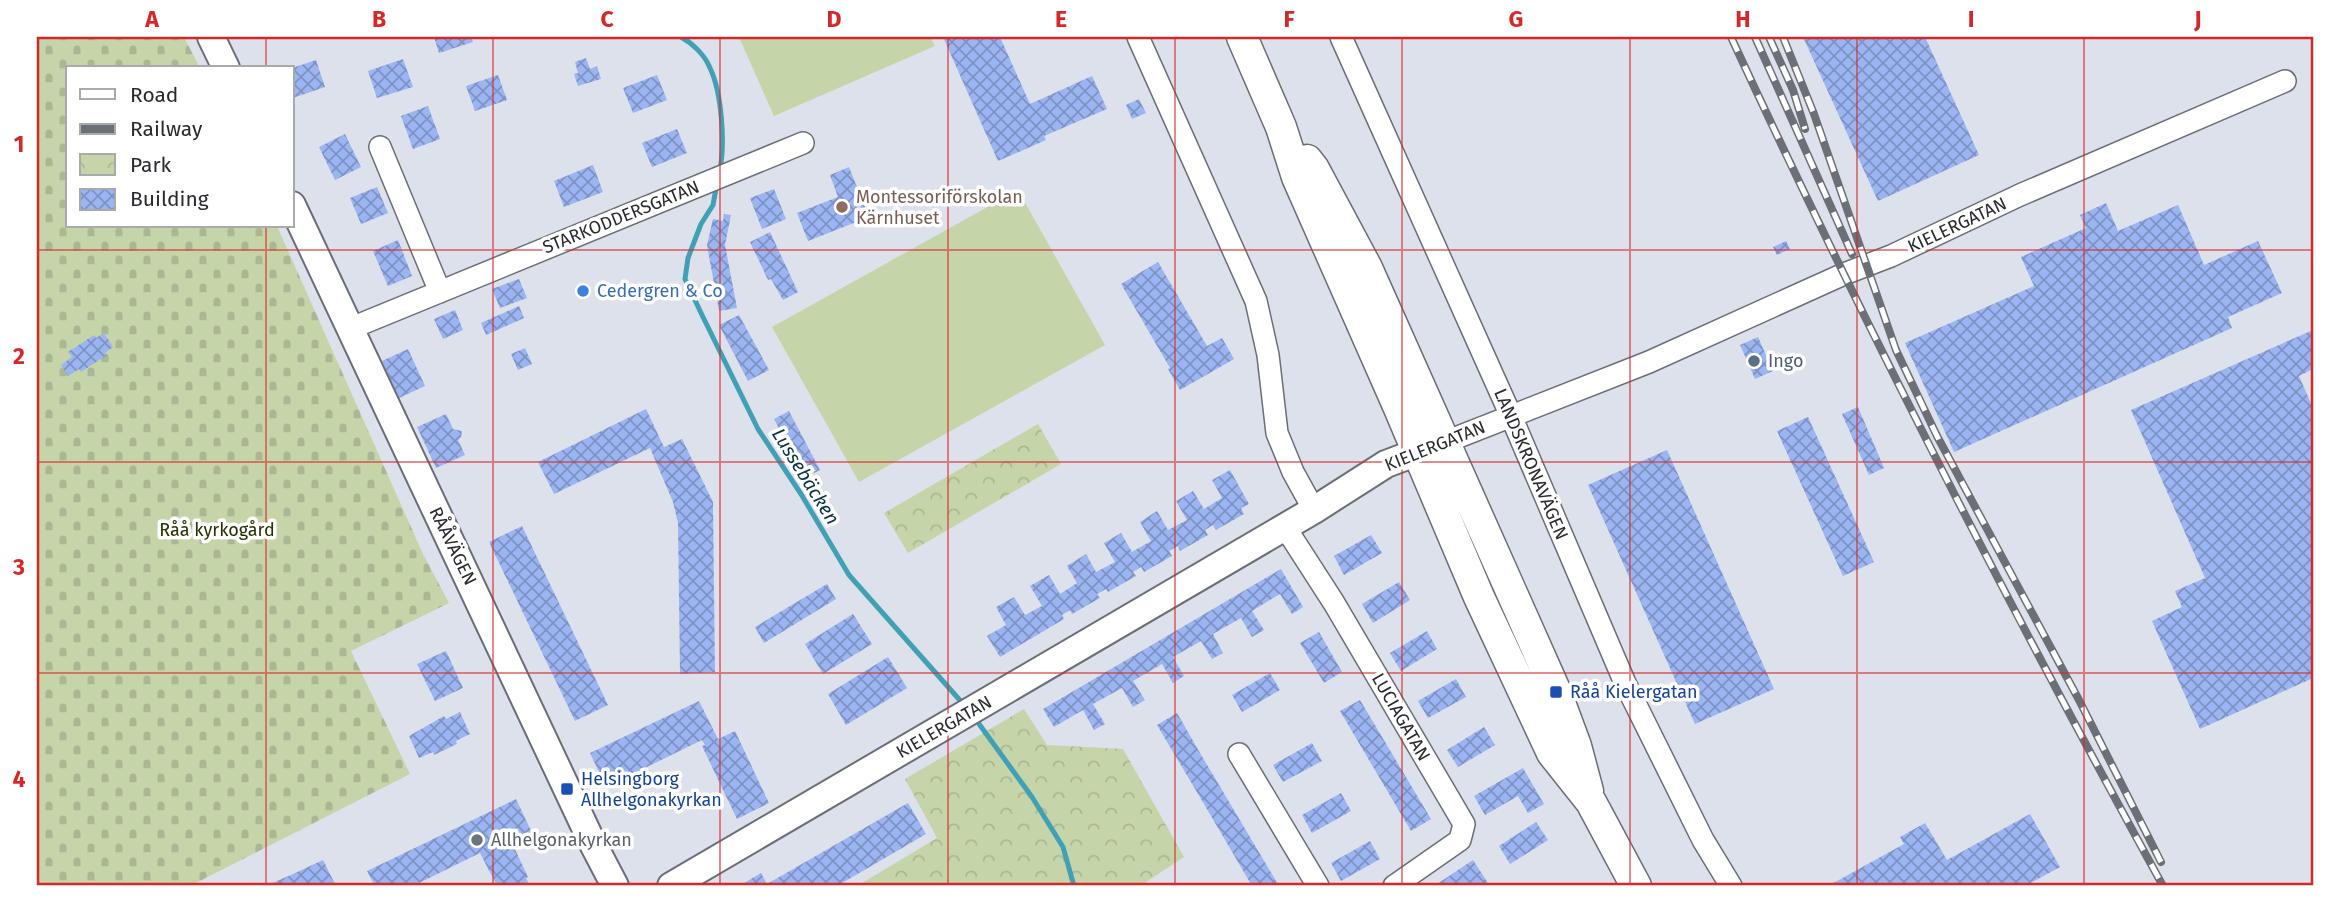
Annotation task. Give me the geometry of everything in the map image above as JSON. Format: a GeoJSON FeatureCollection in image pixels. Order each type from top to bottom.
{"type":"FeatureCollection","features":[{"type":"Feature","properties":{"kind":"main road"},"geometry":{"type":"LineString","coordinates":[[1242,37],[1281,127],[1314,169],[1367,268],[1479,597],[1552,753],[1591,802],[1636,886]]}},
{"type":"Feature","properties":{"kind":"street"},"geometry":{"type":"LineString","coordinates":[[211,37],[225,66]]}},
{"type":"Feature","properties":{"kind":"street"},"geometry":{"type":"LineString","coordinates":[[1138,37],[1256,301],[1268,355],[1277,433],[1314,510]]}},
{"type":"Feature","properties":{"kind":"street","name":"LANDSKRONAVÄGEN"},"geometry":{"type":"LineString","coordinates":[[1341,37],[1511,416],[1626,683],[1703,839],[1731,886]]}},
{"type":"Feature","properties":{"kind":"street","name":"KIELERGATAN"},"geometry":{"type":"LineString","coordinates":[[671,886],[1286,527],[1387,464],[1649,362],[1844,274],[1891,256],[2020,195],[2285,81]]}},
{"type":"Feature","properties":{"kind":"street","name":"STARKODDERSGATAN"},"geometry":{"type":"LineString","coordinates":[[349,329],[803,143]]}},
{"type":"Feature","properties":{"kind":"street"},"geometry":{"type":"LineString","coordinates":[[380,147],[440,292]]}},
{"type":"Feature","properties":{"kind":"street","name":"RÅÅVÄGEN"},"geometry":{"type":"LineString","coordinates":[[294,209],[615,886]]}},
{"type":"Feature","properties":{"kind":"street","name":"LUCIAGATAN"},"geometry":{"type":"LineString","coordinates":[[1286,527],[1334,603],[1464,824],[1460,840],[1394,886]]}},
{"type":"Feature","properties":{"kind":"street"},"geometry":{"type":"LineString","coordinates":[[1239,754],[1318,886]]}},
{"type":"Feature","properties":{"kind":"green space","name":"Råå kyrkogård"},"geometry":{"type":"Polygon","coordinates":[[[37,37],[184,37],[199,66],[66,66],[66,228],[278,228],[423,554],[449,603],[351,651],[410,774],[190,886],[37,886],[37,37]]]}},
{"type":"Feature","properties":{"kind":"green space"},"geometry":{"type":"Polygon","coordinates":[[[739,37],[930,37],[935,46],[774,116],[739,37]]]}},
{"type":"Feature","properties":{"kind":"green space"},"geometry":{"type":"Polygon","coordinates":[[[1018,190],[1105,345],[859,482],[772,327],[1018,190]]]}},
{"type":"Feature","properties":{"kind":"green space"},"geometry":{"type":"Polygon","coordinates":[[[1038,424],[1061,464],[908,553],[884,513],[1038,424]]]}},
{"type":"Feature","properties":{"kind":"green space"},"geometry":{"type":"Polygon","coordinates":[[[1024,709],[1047,745],[1123,749],[1184,857],[1140,886],[857,886],[937,838],[905,779],[1024,709]]]}},
{"type":"Feature","properties":{"kind":"building"},"geometry":{"type":"Polygon","coordinates":[[[434,37],[471,37],[473,42],[439,53],[434,37]]]}},
{"type":"Feature","properties":{"kind":"building"},"geometry":{"type":"Polygon","coordinates":[[[943,37],[1000,37],[1030,104],[1092,76],[1107,109],[1044,136],[1046,140],[998,161],[943,37]]]}},
{"type":"Feature","properties":{"kind":"building"},"geometry":{"type":"Polygon","coordinates":[[[1803,37],[1925,37],[1979,155],[1878,201],[1803,37]]]}},
{"type":"Feature","properties":{"kind":"building"},"geometry":{"type":"Polygon","coordinates":[[[586,58],[590,69],[597,66],[601,79],[578,86],[574,74],[578,73],[575,62],[586,58]]]}},
{"type":"Feature","properties":{"kind":"building"},"geometry":{"type":"Polygon","coordinates":[[[403,59],[413,87],[377,98],[368,71],[403,59]]]}},
{"type":"Feature","properties":{"kind":"building"},"geometry":{"type":"Polygon","coordinates":[[[316,60],[325,87],[294,98],[294,67],[316,60]]]}},
{"type":"Feature","properties":{"kind":"building"},"geometry":{"type":"Polygon","coordinates":[[[498,75],[507,100],[475,111],[466,86],[498,75]]]}},
{"type":"Feature","properties":{"kind":"building"},"geometry":{"type":"Polygon","coordinates":[[[657,75],[667,100],[633,113],[623,88],[657,75]]]}},
{"type":"Feature","properties":{"kind":"building"},"geometry":{"type":"Polygon","coordinates":[[[1139,99],[1146,113],[1132,119],[1126,105],[1139,99]]]}},
{"type":"Feature","properties":{"kind":"building"},"geometry":{"type":"Polygon","coordinates":[[[428,106],[440,139],[413,149],[401,116],[428,106]]]}},
{"type":"Feature","properties":{"kind":"building"},"geometry":{"type":"Polygon","coordinates":[[[677,129],[687,153],[652,167],[642,143],[677,129]]]}},
{"type":"Feature","properties":{"kind":"building"},"geometry":{"type":"Polygon","coordinates":[[[345,134],[361,167],[335,180],[319,147],[345,134]]]}},
{"type":"Feature","properties":{"kind":"building"},"geometry":{"type":"Polygon","coordinates":[[[593,165],[603,192],[564,207],[554,181],[593,165]]]}},
{"type":"Feature","properties":{"kind":"building"},"geometry":{"type":"Polygon","coordinates":[[[849,167],[869,217],[808,241],[797,213],[838,197],[830,175],[849,167]]]}},
{"type":"Feature","properties":{"kind":"building"},"geometry":{"type":"Polygon","coordinates":[[[377,187],[388,213],[361,224],[350,198],[377,187]]]}},
{"type":"Feature","properties":{"kind":"building"},"geometry":{"type":"Polygon","coordinates":[[[774,189],[786,219],[762,229],[750,198],[774,189]]]}},
{"type":"Feature","properties":{"kind":"building"},"geometry":{"type":"Polygon","coordinates":[[[2106,203],[2118,231],[2178,205],[2204,265],[2258,241],[2282,293],[2228,317],[2232,328],[1954,452],[1905,343],[2034,286],[2021,257],[2086,228],[2080,215],[2106,203]]]}},
{"type":"Feature","properties":{"kind":"building"},"geometry":{"type":"Polygon","coordinates":[[[724,214],[731,215],[725,245],[737,308],[719,311],[707,245],[713,219],[723,221],[724,214]]]}},
{"type":"Feature","properties":{"kind":"building"},"geometry":{"type":"Polygon","coordinates":[[[770,232],[798,292],[783,300],[771,279],[768,280],[750,242],[770,232]]]}},
{"type":"Feature","properties":{"kind":"building"},"geometry":{"type":"Polygon","coordinates":[[[398,240],[412,276],[388,286],[373,251],[398,240]]]}},
{"type":"Feature","properties":{"kind":"building"},"geometry":{"type":"Polygon","coordinates":[[[1786,241],[1790,249],[1777,255],[1773,247],[1786,241]]]}},
{"type":"Feature","properties":{"kind":"building"},"geometry":{"type":"Polygon","coordinates":[[[1158,262],[1207,346],[1222,338],[1234,359],[1180,390],[1121,284],[1158,262]]]}},
{"type":"Feature","properties":{"kind":"building"},"geometry":{"type":"Polygon","coordinates":[[[519,279],[527,298],[500,308],[492,289],[519,279]]]}},
{"type":"Feature","properties":{"kind":"building"},"geometry":{"type":"Polygon","coordinates":[[[519,306],[524,318],[486,335],[481,323],[519,306]]]}},
{"type":"Feature","properties":{"kind":"building"},"geometry":{"type":"Polygon","coordinates":[[[455,310],[463,330],[443,339],[434,319],[455,310]]]}},
{"type":"Feature","properties":{"kind":"building"},"geometry":{"type":"Polygon","coordinates":[[[739,315],[769,370],[748,381],[719,325],[739,315]]]}},
{"type":"Feature","properties":{"kind":"building"},"geometry":{"type":"Polygon","coordinates":[[[2313,330],[2313,369],[2299,376],[2313,408],[2313,678],[2200,729],[2152,621],[2182,607],[2175,591],[2205,578],[2131,410],[2313,330]]]}},
{"type":"Feature","properties":{"kind":"building"},"geometry":{"type":"Polygon","coordinates":[[[104,333],[113,347],[105,353],[107,355],[81,372],[79,369],[68,376],[61,365],[72,357],[68,352],[94,335],[96,338],[104,333]]]}},
{"type":"Feature","properties":{"kind":"building"},"geometry":{"type":"Polygon","coordinates":[[[1758,337],[1773,371],[1755,379],[1740,345],[1758,337]]]}},
{"type":"Feature","properties":{"kind":"building"},"geometry":{"type":"Polygon","coordinates":[[[525,348],[532,364],[518,370],[511,354],[525,348]]]}},
{"type":"Feature","properties":{"kind":"building"},"geometry":{"type":"Polygon","coordinates":[[[408,349],[425,386],[399,398],[382,361],[408,349]]]}},
{"type":"Feature","properties":{"kind":"building"},"geometry":{"type":"Polygon","coordinates":[[[1858,407],[1884,468],[1869,475],[1842,414],[1858,407]]]}},
{"type":"Feature","properties":{"kind":"building"},"geometry":{"type":"Polygon","coordinates":[[[646,409],[664,447],[682,439],[713,502],[715,672],[680,674],[678,523],[673,502],[650,448],[554,494],[538,462],[646,409]]]}},
{"type":"Feature","properties":{"kind":"building"},"geometry":{"type":"Polygon","coordinates":[[[789,411],[820,470],[804,478],[774,419],[789,411]]]}},
{"type":"Feature","properties":{"kind":"building"},"geometry":{"type":"Polygon","coordinates":[[[446,414],[453,429],[462,431],[458,440],[465,455],[436,468],[417,427],[446,414]]]}},
{"type":"Feature","properties":{"kind":"building"},"geometry":{"type":"Polygon","coordinates":[[[1808,417],[1874,562],[1843,576],[1777,431],[1808,417]]]}},
{"type":"Feature","properties":{"kind":"building"},"geometry":{"type":"Polygon","coordinates":[[[1667,450],[1774,689],[1695,724],[1588,485],[1667,450]]]}},
{"type":"Feature","properties":{"kind":"building"},"geometry":{"type":"Polygon","coordinates":[[[1230,470],[1249,504],[1241,508],[1244,514],[1216,530],[1213,525],[1205,530],[1208,535],[1180,551],[1178,546],[1169,551],[1172,556],[1144,572],[1141,567],[1133,572],[1136,576],[1108,592],[1106,589],[1097,594],[1100,598],[1072,614],[1070,610],[1062,615],[1064,619],[1000,657],[987,636],[1006,625],[996,607],[1014,597],[1025,615],[1042,606],[1030,586],[1049,575],[1060,594],[1077,583],[1067,566],[1086,554],[1096,572],[1115,562],[1104,543],[1121,533],[1132,552],[1151,541],[1140,522],[1157,511],[1168,530],[1187,520],[1176,501],[1193,491],[1204,509],[1222,498],[1212,480],[1230,470]]]}},
{"type":"Feature","properties":{"kind":"building"},"geometry":{"type":"Polygon","coordinates":[[[522,526],[608,705],[575,721],[489,542],[522,526]]]}},
{"type":"Feature","properties":{"kind":"building"},"geometry":{"type":"Polygon","coordinates":[[[1371,535],[1382,553],[1344,575],[1334,556],[1371,535]]]}},
{"type":"Feature","properties":{"kind":"building"},"geometry":{"type":"Polygon","coordinates":[[[1281,569],[1303,607],[1292,614],[1280,594],[1252,611],[1264,630],[1252,637],[1241,618],[1213,634],[1223,653],[1212,659],[1201,641],[1173,657],[1184,676],[1173,683],[1162,664],[1133,681],[1145,700],[1133,707],[1122,688],[1093,704],[1105,724],[1094,730],[1083,710],[1054,727],[1043,709],[1281,569]]]}},
{"type":"Feature","properties":{"kind":"building"},"geometry":{"type":"Polygon","coordinates":[[[1399,582],[1410,600],[1373,623],[1362,604],[1399,582]]]}},
{"type":"Feature","properties":{"kind":"building"},"geometry":{"type":"Polygon","coordinates":[[[827,584],[836,599],[764,643],[755,627],[827,584]]]}},
{"type":"Feature","properties":{"kind":"building"},"geometry":{"type":"Polygon","coordinates":[[[853,614],[872,644],[823,674],[805,644],[853,614]]]}},
{"type":"Feature","properties":{"kind":"building"},"geometry":{"type":"Polygon","coordinates":[[[1427,631],[1437,649],[1401,671],[1390,653],[1427,631]]]}},
{"type":"Feature","properties":{"kind":"building"},"geometry":{"type":"Polygon","coordinates":[[[1319,632],[1342,672],[1324,683],[1300,643],[1319,632]]]}},
{"type":"Feature","properties":{"kind":"building"},"geometry":{"type":"Polygon","coordinates":[[[446,651],[463,688],[435,701],[417,664],[446,651]]]}},
{"type":"Feature","properties":{"kind":"building"},"geometry":{"type":"Polygon","coordinates":[[[888,657],[907,688],[846,725],[828,694],[888,657]]]}},
{"type":"Feature","properties":{"kind":"building"},"geometry":{"type":"Polygon","coordinates":[[[1270,673],[1280,690],[1242,712],[1232,695],[1270,673]]]}},
{"type":"Feature","properties":{"kind":"building"},"geometry":{"type":"Polygon","coordinates":[[[1456,679],[1466,697],[1428,718],[1418,701],[1456,679]]]}},
{"type":"Feature","properties":{"kind":"building"},"geometry":{"type":"Polygon","coordinates":[[[1360,700],[1431,819],[1411,831],[1340,711],[1360,700]]]}},
{"type":"Feature","properties":{"kind":"building"},"geometry":{"type":"Polygon","coordinates":[[[699,701],[718,739],[735,731],[769,803],[737,819],[702,746],[705,745],[702,740],[606,787],[590,753],[699,701]]]}},
{"type":"Feature","properties":{"kind":"building"},"geometry":{"type":"Polygon","coordinates":[[[460,712],[470,734],[434,755],[433,752],[419,758],[409,736],[444,716],[446,719],[460,712]]]}},
{"type":"Feature","properties":{"kind":"building"},"geometry":{"type":"Polygon","coordinates":[[[1177,713],[1279,886],[1252,886],[1157,725],[1177,713]]]}},
{"type":"Feature","properties":{"kind":"building"},"geometry":{"type":"Polygon","coordinates":[[[1484,727],[1495,745],[1458,767],[1447,750],[1484,727]]]}},
{"type":"Feature","properties":{"kind":"building"},"geometry":{"type":"Polygon","coordinates":[[[1312,743],[1322,761],[1283,782],[1273,765],[1312,743]]]}},
{"type":"Feature","properties":{"kind":"building"},"geometry":{"type":"Polygon","coordinates":[[[1523,768],[1544,804],[1528,813],[1518,796],[1485,815],[1474,796],[1523,768]]]}},
{"type":"Feature","properties":{"kind":"building"},"geometry":{"type":"Polygon","coordinates":[[[1341,793],[1351,811],[1312,833],[1302,815],[1341,793]]]}},
{"type":"Feature","properties":{"kind":"building","name":"Allhelgonakyrkan"},"geometry":{"type":"Polygon","coordinates":[[[516,799],[533,835],[513,845],[530,886],[497,886],[480,853],[413,886],[375,886],[367,871],[516,799]]]}},
{"type":"Feature","properties":{"kind":"building"},"geometry":{"type":"Polygon","coordinates":[[[908,803],[926,834],[837,886],[739,886],[761,873],[767,884],[908,803]]]}},
{"type":"Feature","properties":{"kind":"building"},"geometry":{"type":"Polygon","coordinates":[[[2030,814],[2060,867],[2025,886],[1828,886],[1904,844],[1900,837],[1925,823],[1947,860],[2030,814]]]}},
{"type":"Feature","properties":{"kind":"building"},"geometry":{"type":"Polygon","coordinates":[[[1536,822],[1548,840],[1510,864],[1499,846],[1536,822]]]}},
{"type":"Feature","properties":{"kind":"building"},"geometry":{"type":"Polygon","coordinates":[[[1370,841],[1380,859],[1341,881],[1331,863],[1370,841]]]}},
{"type":"Feature","properties":{"kind":"building"},"geometry":{"type":"Polygon","coordinates":[[[323,860],[336,886],[266,886],[295,873],[323,860]]]}},
{"type":"Feature","properties":{"kind":"building"},"geometry":{"type":"Polygon","coordinates":[[[1473,860],[1490,886],[1434,886],[1473,860]]]}},
{"type":"Feature","properties":{"kind":"waterway","name":"Lussebäcken"},"geometry":{"type":"LineString","coordinates":[[681,37],[702,54],[714,78],[721,118],[720,170]]}},
{"type":"Feature","properties":{"kind":"waterway","name":"Lussebäcken"},"geometry":{"type":"LineString","coordinates":[[717,183],[713,205],[701,224],[688,258],[685,279],[702,315],[758,429],[801,494],[849,575],[965,706]]}},
{"type":"Feature","properties":{"kind":"waterway","name":"Lussebäcken"},"geometry":{"type":"LineString","coordinates":[[974,717],[1032,797],[1063,847],[1074,886]]}},
{"type":"Feature","properties":{"kind":"railway"},"geometry":{"type":"LineString","coordinates":[[1731,37],[1886,359],[2050,677],[2163,886]]}},
{"type":"Feature","properties":{"kind":"railway"},"geometry":{"type":"LineString","coordinates":[[1755,37],[1852,254]]}},
{"type":"Feature","properties":{"kind":"railway"},"geometry":{"type":"LineString","coordinates":[[1769,37],[1793,90],[1805,129]]}},
{"type":"Feature","properties":{"kind":"railway"},"geometry":{"type":"LineString","coordinates":[[1783,37],[1814,114],[1896,350],[1937,436],[2079,700],[2161,862]]}},
{"type":"Feature","properties":{"kind":"place","name":"Montessoriförskolan Kärnhuset"},"geometry":{"type":"Point","coordinates":[842,207]}},
{"type":"Feature","properties":{"kind":"place","name":"Cedergren & Co"},"geometry":{"type":"Point","coordinates":[583,291]}},
{"type":"Feature","properties":{"kind":"place","name":"Ingo"},"geometry":{"type":"Point","coordinates":[1754,361]}},
{"type":"Feature","properties":{"kind":"place","name":"Råå Kielergatan"},"geometry":{"type":"Point","coordinates":[1556,692]}},
{"type":"Feature","properties":{"kind":"place","name":"Helsingborg Allhelgonakyrkan"},"geometry":{"type":"Point","coordinates":[567,789]}},
{"type":"Feature","properties":{"kind":"place","name":"Allhelgonakyrkan"},"geometry":{"type":"Point","coordinates":[477,840]}}]}
